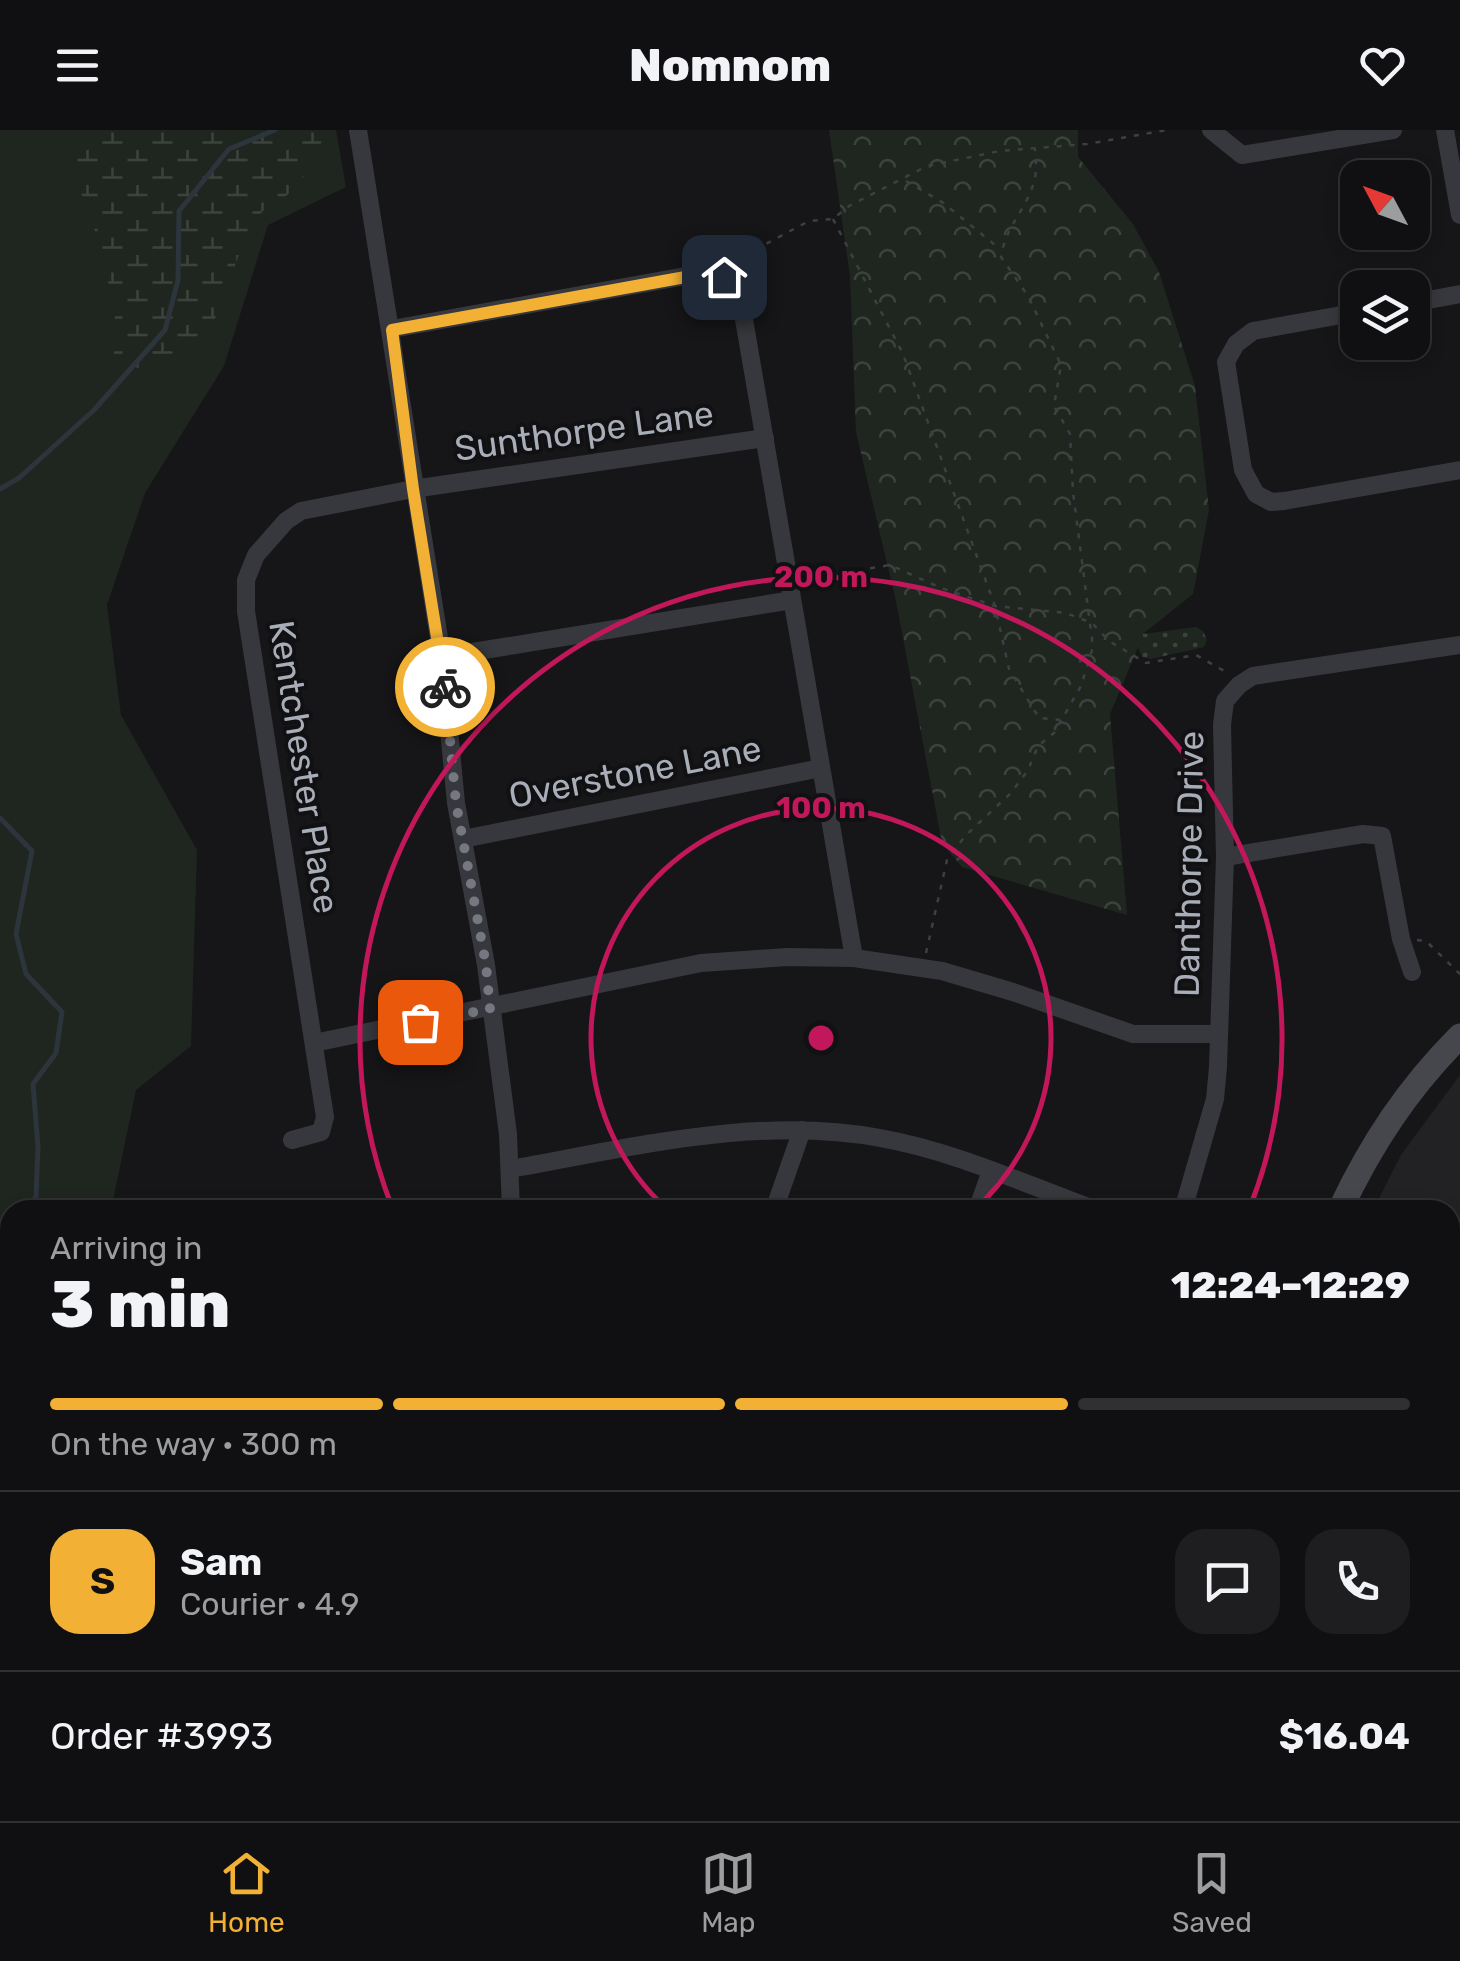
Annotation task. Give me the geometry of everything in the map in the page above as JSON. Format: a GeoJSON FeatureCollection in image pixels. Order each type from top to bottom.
{"type":"FeatureCollection","features":[{"type":"Feature","properties":{"kind":"main road"},"geometry":{"type":"LineString","coordinates":[[1345,1200],[1363,1161],[1410,1089],[1460,1036]]}},
{"type":"Feature","properties":{"kind":"street"},"geometry":{"type":"LineString","coordinates":[[358,130],[442,657],[462,839],[486,965],[510,1169],[510,1200]]}},
{"type":"Feature","properties":{"kind":"street"},"geometry":{"type":"LineString","coordinates":[[1211,130],[1242,155],[1393,130]]}},
{"type":"Feature","properties":{"kind":"street"},"geometry":{"type":"LineString","coordinates":[[1446,130],[1460,215]]}},
{"type":"Feature","properties":{"kind":"street"},"geometry":{"type":"LineString","coordinates":[[392,330],[702,274],[724,277],[730,282],[741,302],[854,958]]}},
{"type":"Feature","properties":{"kind":"street"},"geometry":{"type":"LineString","coordinates":[[1430,299],[1460,294]]}},
{"type":"Feature","properties":{"kind":"street"},"geometry":{"type":"LineString","coordinates":[[1340,315],[1253,331],[1236,344],[1226,362],[1243,470],[1256,494],[1271,502],[1284,501],[1460,470]]}},
{"type":"Feature","properties":{"kind":"street","name":"Sunthorpe Lane"},"geometry":{"type":"LineString","coordinates":[[413,489],[765,438]]}},
{"type":"Feature","properties":{"kind":"street","name":"Kentchester Place"},"geometry":{"type":"LineString","coordinates":[[292,1140],[314,1136],[325,1124],[246,611],[246,580],[256,555],[273,533],[301,511],[413,489]]}},
{"type":"Feature","properties":{"kind":"street"},"geometry":{"type":"LineString","coordinates":[[442,657],[791,591]]}},
{"type":"Feature","properties":{"kind":"street"},"geometry":{"type":"LineString","coordinates":[[1239,685],[1253,676],[1460,645]]}},
{"type":"Feature","properties":{"kind":"street","name":"Danthorpe Drive"},"geometry":{"type":"LineString","coordinates":[[1185,1200],[1216,1098],[1226,857],[1222,725],[1225,701],[1239,685]]}},
{"type":"Feature","properties":{"kind":"street","name":"Overstone Lane"},"geometry":{"type":"LineString","coordinates":[[462,839],[821,768]]}},
{"type":"Feature","properties":{"kind":"street"},"geometry":{"type":"LineString","coordinates":[[1226,857],[1362,834],[1382,836],[1401,939],[1412,972]]}},
{"type":"Feature","properties":{"kind":"street"},"geometry":{"type":"LineString","coordinates":[[314,1043],[701,964],[787,957],[854,958],[923,968],[1013,992],[1132,1034],[1218,1034]]}},
{"type":"Feature","properties":{"kind":"street"},"geometry":{"type":"LineString","coordinates":[[510,1169],[701,1136],[802,1130],[887,1139],[1069,1200]]}},
{"type":"Feature","properties":{"kind":"street"},"geometry":{"type":"LineString","coordinates":[[778,1200],[802,1130]]}},
{"type":"Feature","properties":{"kind":"street"},"geometry":{"type":"LineString","coordinates":[[981,1200],[991,1171]]}},
{"type":"Feature","properties":{"kind":"path"},"geometry":{"type":"LineString","coordinates":[[724,277],[731,262],[809,221],[833,218],[927,166],[1000,151],[1108,142],[1168,130]]}},
{"type":"Feature","properties":{"kind":"path"},"geometry":{"type":"LineString","coordinates":[[923,968],[947,860],[1011,793],[1028,770],[1038,746],[1063,720],[1081,686],[1093,647],[1072,492],[1070,434],[1054,406],[1061,365],[1028,296],[1000,257],[1004,234],[1026,203],[1036,178],[1036,149]]}},
{"type":"Feature","properties":{"kind":"path"},"geometry":{"type":"LineString","coordinates":[[904,179],[942,202],[1002,250]]}},
{"type":"Feature","properties":{"kind":"path"},"geometry":{"type":"LineString","coordinates":[[833,218],[902,354],[995,606],[1010,670],[1039,718],[1063,720]]}},
{"type":"Feature","properties":{"kind":"path"},"geometry":{"type":"LineString","coordinates":[[791,591],[890,565],[995,606],[1066,613],[1092,623],[1109,641],[1146,663],[1196,655],[1224,670],[1239,685]]}},
{"type":"Feature","properties":{"kind":"path"},"geometry":{"type":"LineString","coordinates":[[1401,939],[1426,941],[1460,974]]}},
{"type":"Feature","properties":{"kind":"shaded area"},"geometry":{"type":"Polygon","coordinates":[[[1460,1075],[1460,1200],[1378,1200],[1401,1155],[1460,1075]]]}},
{"type":"Feature","properties":{"kind":"green space"},"geometry":{"type":"Polygon","coordinates":[[[0,130],[336,130],[346,187],[268,225],[224,366],[145,493],[107,605],[121,715],[197,850],[191,1046],[136,1090],[113,1200],[0,1200],[0,130]]]}},
{"type":"Feature","properties":{"kind":"green space"},"geometry":{"type":"Polygon","coordinates":[[[71,130],[324,130],[305,174],[286,196],[261,213],[239,255],[212,326],[182,358],[147,368],[114,362],[115,309],[91,216],[79,188],[71,130]]]}},
{"type":"Feature","properties":{"kind":"green space"},"geometry":{"type":"Polygon","coordinates":[[[829,130],[1078,130],[1078,157],[1133,224],[1159,272],[1195,386],[1209,510],[1193,594],[1144,633],[1110,714],[1127,915],[962,867],[942,843],[896,601],[856,432],[850,276],[829,130]]]}},
{"type":"Feature","properties":{"kind":"green space"},"geometry":{"type":"Polygon","coordinates":[[[1196,627],[1207,640],[1204,647],[1151,659],[1142,657],[1137,644],[1143,634],[1196,627]]]}},
{"type":"Feature","properties":{"kind":"waterway"},"geometry":{"type":"LineString","coordinates":[[0,489],[19,478],[94,410],[165,330],[178,280],[179,211],[229,149],[275,130]]}},
{"type":"Feature","properties":{"kind":"waterway"},"geometry":{"type":"LineString","coordinates":[[0,818],[32,851],[16,934],[26,974],[62,1012],[56,1053],[33,1084],[38,1147],[34,1200]]}},
{"type":"Feature","properties":{"kind":"way so far"},"geometry":{"type":"LineString","coordinates":[[420,1022],[490,1009],[486,965],[456,803],[445,687]]}},
{"type":"Feature","properties":{"kind":"route"},"geometry":{"type":"LineString","coordinates":[[445,687],[392,330],[702,274],[724,277]]}}]}
